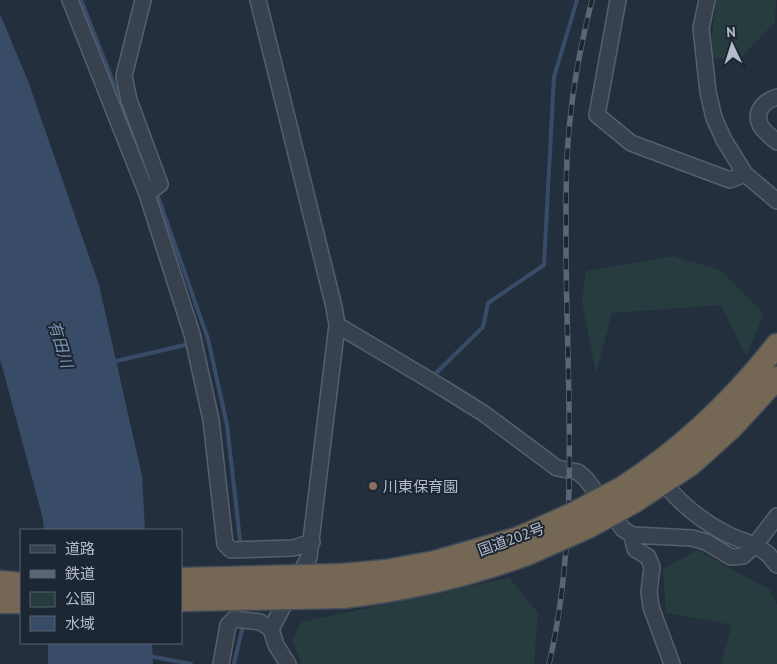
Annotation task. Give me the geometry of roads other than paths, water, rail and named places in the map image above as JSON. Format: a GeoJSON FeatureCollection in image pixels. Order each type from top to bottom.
{"type":"FeatureCollection","features":[{"type":"Feature","properties":{"kind":"highway","name":"国道202号"},"geometry":{"type":"LineString","coordinates":[[629,495],[654,468],[717,413],[751,379],[777,345]]}},
{"type":"Feature","properties":{"kind":"highway","name":"国道202号"},"geometry":{"type":"LineString","coordinates":[[182,600],[342,598],[387,592],[483,570],[573,514],[664,483],[691,464],[730,428],[777,378]]}},
{"type":"Feature","properties":{"kind":"highway","name":"国道202号"},"geometry":{"type":"LineString","coordinates":[[182,579],[342,575],[386,571],[523,546]]}},
{"type":"Feature","properties":{"kind":"street"},"geometry":{"type":"LineString","coordinates":[[70,0],[147,194],[192,334],[211,420],[225,544],[231,550],[293,548],[312,542]]}},
{"type":"Feature","properties":{"kind":"street"},"geometry":{"type":"LineString","coordinates":[[144,0],[124,76],[129,100],[160,184],[147,194]]}},
{"type":"Feature","properties":{"kind":"street"},"geometry":{"type":"LineString","coordinates":[[258,0],[332,298],[337,325],[309,557],[271,629]]}},
{"type":"Feature","properties":{"kind":"street"},"geometry":{"type":"LineString","coordinates":[[618,0],[597,115],[631,143],[730,180],[745,174]]}},
{"type":"Feature","properties":{"kind":"street"},"geometry":{"type":"LineString","coordinates":[[707,0],[701,28],[708,92],[714,118],[724,140],[745,174],[777,201]]}},
{"type":"Feature","properties":{"kind":"street"},"geometry":{"type":"LineString","coordinates":[[100,76],[124,76]]}},
{"type":"Feature","properties":{"kind":"street"},"geometry":{"type":"LineString","coordinates":[[777,97],[768,100],[760,108],[758,118],[761,127],[777,142]]}},
{"type":"Feature","properties":{"kind":"street"},"geometry":{"type":"LineString","coordinates":[[337,325],[422,374],[467,403],[558,468],[578,472],[586,479],[623,529],[632,535],[692,538],[706,542],[731,557],[743,556],[755,545],[777,516]]}},
{"type":"Feature","properties":{"kind":"street"},"geometry":{"type":"LineString","coordinates":[[664,483],[677,499],[696,514],[725,533],[755,545],[768,554],[777,565]]}},
{"type":"Feature","properties":{"kind":"street"},"geometry":{"type":"LineString","coordinates":[[632,535],[635,549],[648,557],[652,567],[649,592],[652,607],[672,664]]}},
{"type":"Feature","properties":{"kind":"street"},"geometry":{"type":"LineString","coordinates":[[221,664],[228,625],[234,619],[260,622],[271,629],[276,645],[288,664]]}},
{"type":"Feature","properties":{"kind":"water","name":"有田川"},"geometry":{"type":"Polygon","coordinates":[[[0,14],[28,81],[99,285],[142,476],[145,529],[44,529],[43,519],[0,359],[0,14]]]}},
{"type":"Feature","properties":{"kind":"water"},"geometry":{"type":"Polygon","coordinates":[[[48,644],[152,644],[153,664],[48,664],[48,644]]]}},
{"type":"Feature","properties":{"kind":"waterway"},"geometry":{"type":"LineString","coordinates":[[81,0],[128,120]]}},
{"type":"Feature","properties":{"kind":"waterway"},"geometry":{"type":"LineString","coordinates":[[437,372],[483,327],[488,303],[544,265],[554,77],[577,0]]}},
{"type":"Feature","properties":{"kind":"waterway"},"geometry":{"type":"LineString","coordinates":[[156,191],[208,339],[227,425],[240,540]]}},
{"type":"Feature","properties":{"kind":"waterway"},"geometry":{"type":"LineString","coordinates":[[112,362],[185,345]]}},
{"type":"Feature","properties":{"kind":"waterway"},"geometry":{"type":"LineString","coordinates":[[234,664],[242,630]]}},
{"type":"Feature","properties":{"kind":"waterway"},"geometry":{"type":"LineString","coordinates":[[149,656],[191,664]]}},
{"type":"Feature","properties":{"kind":"railway"},"geometry":{"type":"LineString","coordinates":[[549,664],[559,610],[569,502],[570,447],[566,282],[568,140],[577,69],[592,0]]}},
{"type":"Feature","properties":{"kind":"place","name":"川東保育園"},"geometry":{"type":"Point","coordinates":[373,486]}}]}
